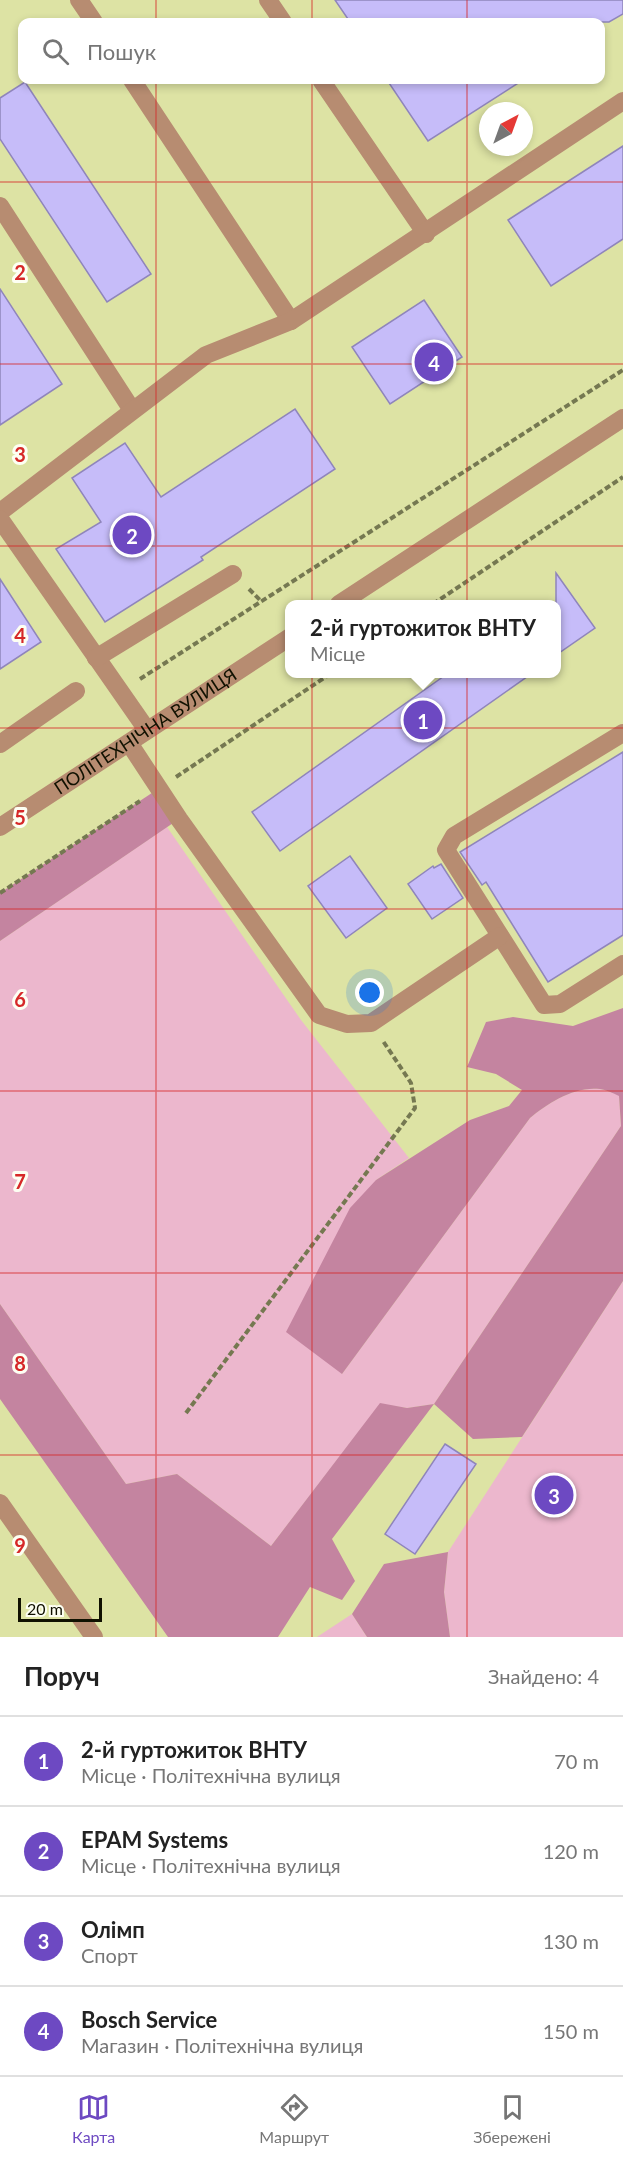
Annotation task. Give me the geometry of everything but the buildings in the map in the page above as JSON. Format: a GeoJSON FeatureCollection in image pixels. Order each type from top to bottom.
{"type":"FeatureCollection","features":[{"type":"Feature","properties":{"kind":"street"},"geometry":{"type":"LineString","coordinates":[[79,0],[91,18]]}},
{"type":"Feature","properties":{"kind":"street"},"geometry":{"type":"LineString","coordinates":[[268,0],[280,18]]}},
{"type":"Feature","properties":{"kind":"street"},"geometry":{"type":"LineString","coordinates":[[135,84],[291,321]]}},
{"type":"Feature","properties":{"kind":"street"},"geometry":{"type":"LineString","coordinates":[[324,84],[426,234]]}},
{"type":"Feature","properties":{"kind":"street"},"geometry":{"type":"LineString","coordinates":[[0,512],[206,356],[291,321],[426,234],[623,101]]}},
{"type":"Feature","properties":{"kind":"street"},"geometry":{"type":"LineString","coordinates":[[0,206],[132,410]]}},
{"type":"Feature","properties":{"kind":"street"},"geometry":{"type":"LineString","coordinates":[[345,600],[623,418]]}},
{"type":"Feature","properties":{"kind":"street"},"geometry":{"type":"LineString","coordinates":[[0,519],[147,730]]}},
{"type":"Feature","properties":{"kind":"street"},"geometry":{"type":"LineString","coordinates":[[96,658],[233,574]]}},
{"type":"Feature","properties":{"kind":"street","name":"ПОЛІТЕХНІЧНА ВУЛИЦЯ"},"geometry":{"type":"LineString","coordinates":[[0,827],[285,640]]}},
{"type":"Feature","properties":{"kind":"street"},"geometry":{"type":"LineString","coordinates":[[0,744],[76,691]]}},
{"type":"Feature","properties":{"kind":"street"},"geometry":{"type":"LineString","coordinates":[[623,733],[454,836],[446,850],[544,1005],[560,1004],[623,964]]}},
{"type":"Feature","properties":{"kind":"street"},"geometry":{"type":"LineString","coordinates":[[129,743],[174,812],[319,1015],[347,1024],[371,1023],[500,936]]}},
{"type":"Feature","properties":{"kind":"street"},"geometry":{"type":"LineString","coordinates":[[0,1503],[94,1637]]}},
{"type":"Feature","properties":{"kind":"path"},"geometry":{"type":"LineString","coordinates":[[120,692],[623,370]]}},
{"type":"Feature","properties":{"kind":"path"},"geometry":{"type":"LineString","coordinates":[[439,600],[623,477]]}},
{"type":"Feature","properties":{"kind":"path"},"geometry":{"type":"LineString","coordinates":[[186,1413],[416,1108],[411,1083],[371,1023]]}},
{"type":"Feature","properties":{"kind":"shaded area"},"geometry":{"type":"Polygon","coordinates":[[[158,789],[179,819],[0,941],[0,893],[158,789]]]}},
{"type":"Feature","properties":{"kind":"shaded area"},"geometry":{"type":"Polygon","coordinates":[[[167,827],[301,1020],[409,1158],[376,1180],[342,1374],[530,1118],[553,1101],[581,1090],[600,1089],[619,1095],[621,1126],[434,1404],[407,1408],[380,1404],[271,1546],[177,1474],[126,1484],[0,1304],[0,941],[167,827]]]}},
{"type":"Feature","properties":{"kind":"shaded area"},"geometry":{"type":"Polygon","coordinates":[[[623,1008],[623,1281],[522,1437],[473,1439],[434,1404],[621,1126],[619,1096],[600,1089],[581,1090],[553,1101],[530,1118],[342,1374],[286,1332],[350,1208],[376,1180],[470,1120],[509,1106],[522,1090],[496,1074],[467,1067],[486,1022],[513,1017],[573,1026],[623,1008]]]}},
{"type":"Feature","properties":{"kind":"shaded area"},"geometry":{"type":"Polygon","coordinates":[[[623,1281],[623,1637],[450,1637],[444,1592],[448,1552],[623,1281]]]}},
{"type":"Feature","properties":{"kind":"shaded area"},"geometry":{"type":"Polygon","coordinates":[[[0,1304],[126,1484],[177,1474],[271,1546],[380,1403],[407,1408],[434,1404],[332,1539],[355,1581],[342,1600],[310,1587],[278,1637],[168,1637],[0,1399],[0,1304]]]}},
{"type":"Feature","properties":{"kind":"shaded area"},"geometry":{"type":"Polygon","coordinates":[[[448,1552],[444,1592],[450,1637],[367,1637],[352,1614],[384,1564],[448,1552]]]}},
{"type":"Feature","properties":{"kind":"shaded area"},"geometry":{"type":"Polygon","coordinates":[[[352,1614],[367,1637],[317,1637],[352,1614]]]}},
{"type":"Feature","properties":{"kind":"place","name":"Bosch Service"},"geometry":{"type":"Point","coordinates":[434,362]}},
{"type":"Feature","properties":{"kind":"place","name":"EPAM Systems"},"geometry":{"type":"Point","coordinates":[132,535]}},
{"type":"Feature","properties":{"kind":"place","name":"2-й гуртожиток ВНТУ"},"geometry":{"type":"Point","coordinates":[423,720]}},
{"type":"Feature","properties":{"kind":"place","name":"Олімп"},"geometry":{"type":"Point","coordinates":[554,1495]}}]}
